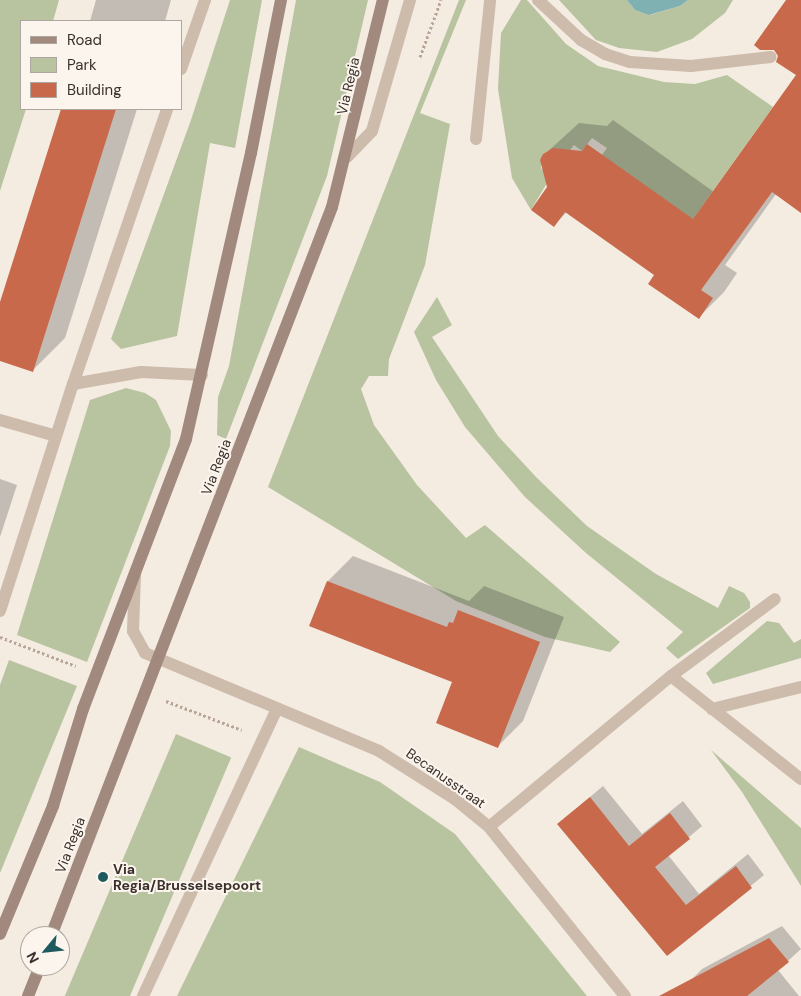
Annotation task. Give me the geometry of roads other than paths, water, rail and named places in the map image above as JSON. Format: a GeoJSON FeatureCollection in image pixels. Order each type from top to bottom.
{"type":"FeatureCollection","features":[{"type":"Feature","properties":{"kind":"main road"},"geometry":{"type":"LineString","coordinates":[[0,934],[53,806],[82,709],[186,439],[252,153],[281,0]]}},
{"type":"Feature","properties":{"kind":"main road","name":"Via Regia"},"geometry":{"type":"LineString","coordinates":[[55,926],[315,254],[347,157],[383,0]]}},
{"type":"Feature","properties":{"kind":"main road"},"geometry":{"type":"LineString","coordinates":[[28,996],[36,976]]}},
{"type":"Feature","properties":{"kind":"street"},"geometry":{"type":"LineString","coordinates":[[182,66],[205,0]]}},
{"type":"Feature","properties":{"kind":"street"},"geometry":{"type":"LineString","coordinates":[[347,157],[372,131],[410,0]]}},
{"type":"Feature","properties":{"kind":"street"},"geometry":{"type":"LineString","coordinates":[[476,140],[490,0]]}},
{"type":"Feature","properties":{"kind":"street"},"geometry":{"type":"LineString","coordinates":[[538,0],[581,40],[605,54],[630,62],[691,66],[770,57]]}},
{"type":"Feature","properties":{"kind":"street"},"geometry":{"type":"LineString","coordinates":[[0,612],[72,384],[167,110]]}},
{"type":"Feature","properties":{"kind":"street"},"geometry":{"type":"LineString","coordinates":[[72,384],[141,372],[202,375]]}},
{"type":"Feature","properties":{"kind":"street"},"geometry":{"type":"LineString","coordinates":[[0,420],[56,436]]}},
{"type":"Feature","properties":{"kind":"street","name":"Becanusstraat"},"geometry":{"type":"LineString","coordinates":[[135,572],[134,631],[140,648],[157,660],[379,751],[420,774],[489,827],[625,996]]}},
{"type":"Feature","properties":{"kind":"street"},"geometry":{"type":"LineString","coordinates":[[489,827],[672,676],[775,599]]}},
{"type":"Feature","properties":{"kind":"street"},"geometry":{"type":"LineString","coordinates":[[672,676],[801,778]]}},
{"type":"Feature","properties":{"kind":"street"},"geometry":{"type":"LineString","coordinates":[[712,709],[801,687]]}},
{"type":"Feature","properties":{"kind":"street"},"geometry":{"type":"LineString","coordinates":[[143,996],[277,709]]}},
{"type":"Feature","properties":{"kind":"water"},"geometry":{"type":"Polygon","coordinates":[[[627,0],[688,0],[680,6],[649,15],[635,10],[627,0]]]}},
{"type":"Feature","properties":{"kind":"place","name":"Via Regia/Brusselsepoort"},"geometry":{"type":"Point","coordinates":[103,877]}}]}
